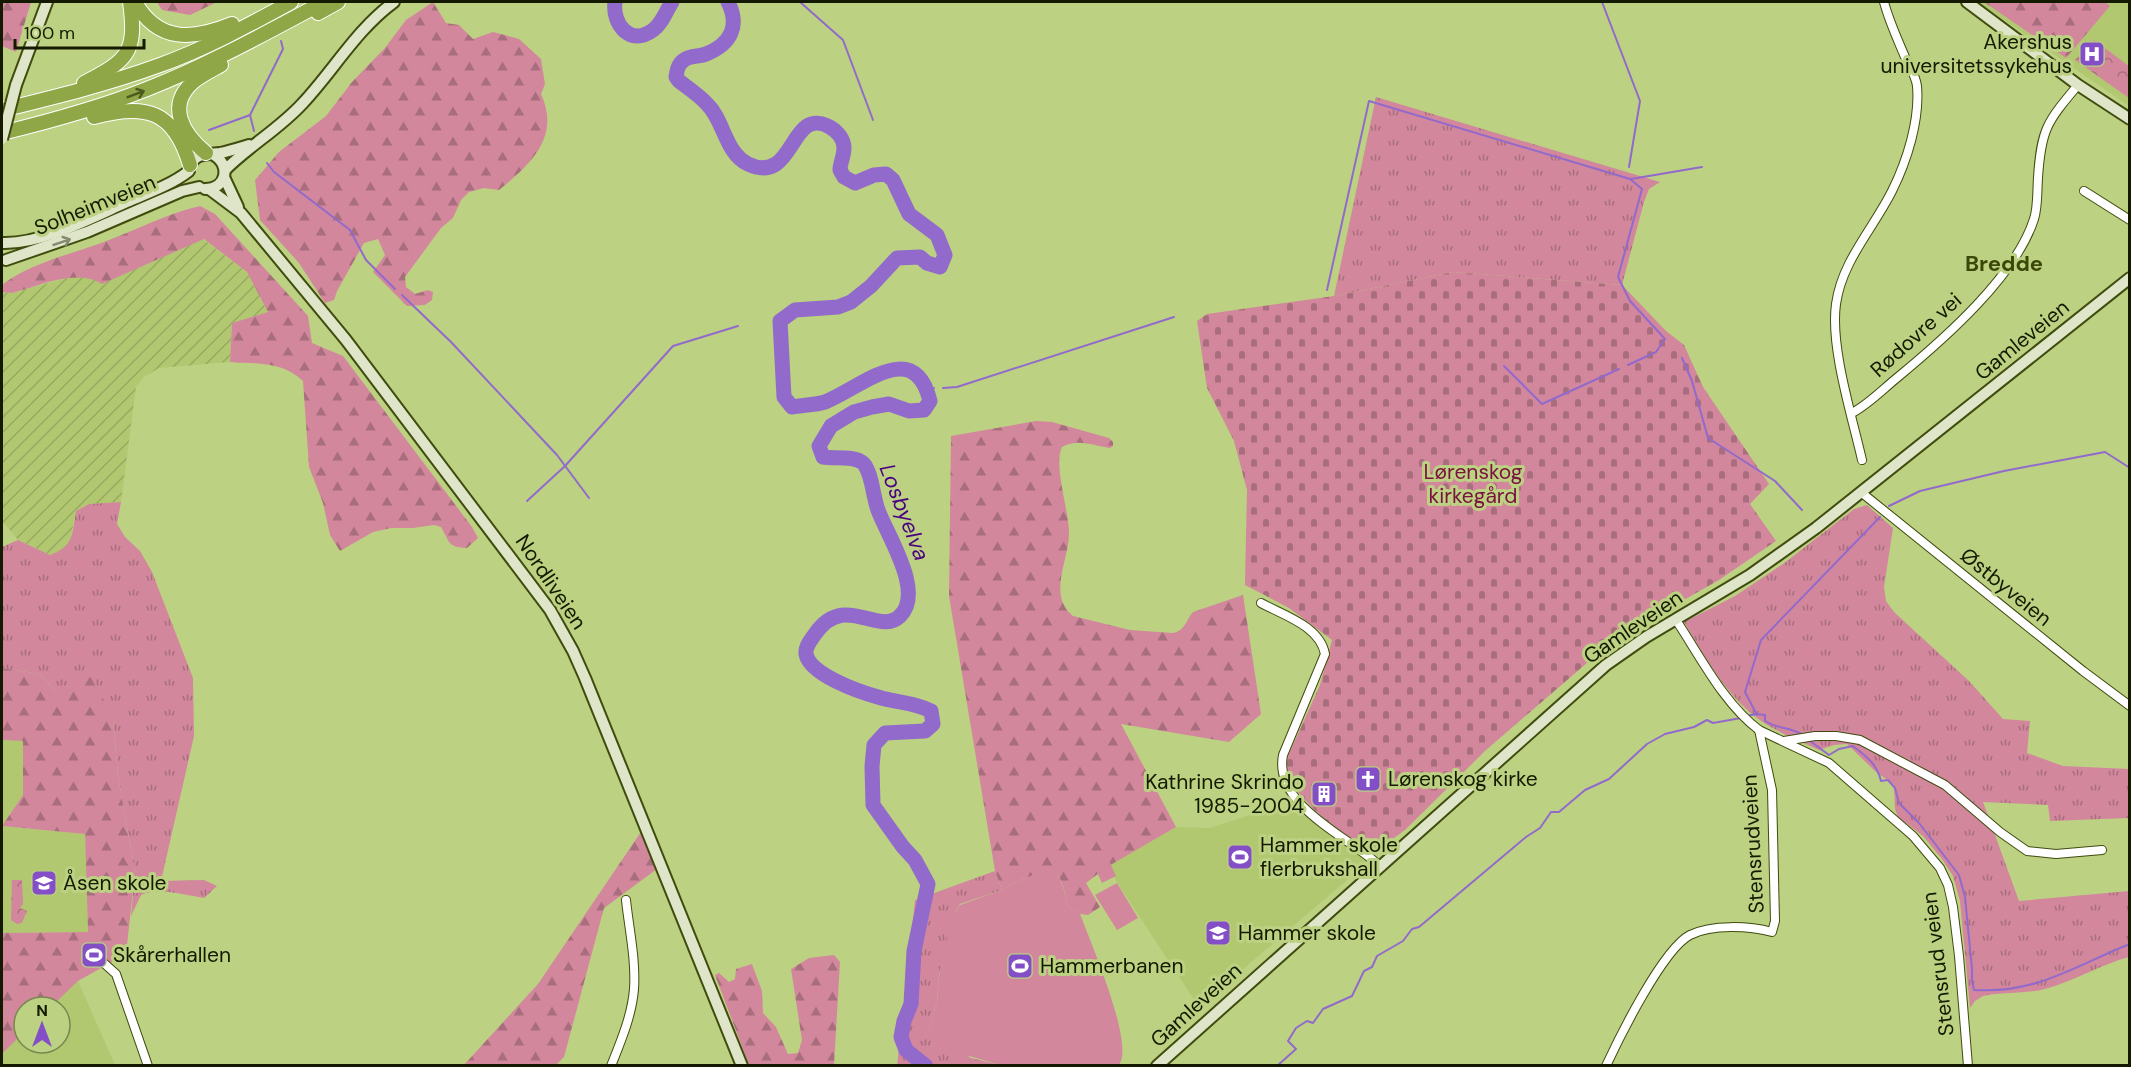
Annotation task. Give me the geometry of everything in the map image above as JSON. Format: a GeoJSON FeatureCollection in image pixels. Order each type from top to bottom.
{"type":"FeatureCollection","features":[{"type":"Feature","properties":{"kind":"highway"},"geometry":{"type":"LineString","coordinates":[[59,96],[109,69],[122,59],[130,47],[133,33],[130,2]]}},
{"type":"Feature","properties":{"kind":"highway"},"geometry":{"type":"LineString","coordinates":[[135,2],[141,12],[156,27],[171,34],[190,36],[224,28],[277,2]]}},
{"type":"Feature","properties":{"kind":"highway"},"geometry":{"type":"LineString","coordinates":[[2,110],[59,96],[162,64],[224,37],[291,2]]}},
{"type":"Feature","properties":{"kind":"highway"},"geometry":{"type":"LineString","coordinates":[[2,133],[69,116],[159,85],[226,54],[324,2]]}},
{"type":"Feature","properties":{"kind":"highway"},"geometry":{"type":"LineString","coordinates":[[209,154],[188,134],[179,117],[181,99],[188,88],[221,65],[338,2]]}},
{"type":"Feature","properties":{"kind":"highway"},"geometry":{"type":"LineString","coordinates":[[2,140],[106,114],[138,110],[154,113],[171,126],[183,143],[190,168]]}},
{"type":"Feature","properties":{"kind":"main road"},"geometry":{"type":"LineString","coordinates":[[2,140],[16,85],[47,2]]}},
{"type":"Feature","properties":{"kind":"main road"},"geometry":{"type":"LineString","coordinates":[[253,144],[196,157],[190,168],[191,179],[204,188],[217,186],[253,144],[277,128],[300,107],[358,35],[394,2]]}},
{"type":"Feature","properties":{"kind":"main road"},"geometry":{"type":"LineString","coordinates":[[1967,2],[2078,85],[2130,119]]}},
{"type":"Feature","properties":{"kind":"main road"},"geometry":{"type":"LineString","coordinates":[[209,154],[220,158],[225,174]]}},
{"type":"Feature","properties":{"kind":"main road","name":"Solheimveien"},"geometry":{"type":"LineString","coordinates":[[2,243],[24,241],[73,225],[170,183],[190,168]]}},
{"type":"Feature","properties":{"kind":"main road","name":"Nordliveien"},"geometry":{"type":"LineString","coordinates":[[225,174],[241,213]]}},
{"type":"Feature","properties":{"kind":"main road","name":"Solheimveien"},"geometry":{"type":"LineString","coordinates":[[4,264],[68,240],[182,190],[204,188]]}},
{"type":"Feature","properties":{"kind":"main road","name":"Nordliveien"},"geometry":{"type":"LineString","coordinates":[[204,188],[241,213],[346,340],[532,585],[560,627],[585,678],[742,1065]]}},
{"type":"Feature","properties":{"kind":"main road"},"geometry":{"type":"LineString","coordinates":[[2,243],[7,251],[4,264]]}},
{"type":"Feature","properties":{"kind":"main road","name":"Gamleveien"},"geometry":{"type":"LineString","coordinates":[[1157,1065],[1589,679],[1635,644],[1750,575],[1862,493],[2130,278]]}},
{"type":"Feature","properties":{"kind":"street"},"geometry":{"type":"LineString","coordinates":[[1862,460],[1835,334],[1835,306],[1839,286],[1851,259],[1892,191],[1904,163],[1913,129],[1917,101],[1917,83],[1891,24],[1884,2]]}},
{"type":"Feature","properties":{"kind":"street","name":"Rødovre vei"},"geometry":{"type":"LineString","coordinates":[[1852,412],[1862,407],[1912,365],[1981,300],[2024,244],[2035,218],[2040,158],[2048,123],[2078,85]]}},
{"type":"Feature","properties":{"kind":"street"},"geometry":{"type":"LineString","coordinates":[[2084,190],[2130,220]]}},
{"type":"Feature","properties":{"kind":"street","name":"Østbyveien"},"geometry":{"type":"LineString","coordinates":[[1862,493],[2083,671],[2130,706]]}},
{"type":"Feature","properties":{"kind":"street"},"geometry":{"type":"LineString","coordinates":[[1261,603],[1308,629],[1323,643],[1325,654],[1282,755],[1281,773],[1284,781],[1299,803],[1381,867]]}},
{"type":"Feature","properties":{"kind":"street","name":"Stensrud veien"},"geometry":{"type":"LineString","coordinates":[[1676,620],[1732,703],[1745,718],[1759,730],[1828,762],[1913,836],[1940,868],[1948,885],[1953,906],[1968,1065]]}},
{"type":"Feature","properties":{"kind":"street","name":"Stensrudveien"},"geometry":{"type":"LineString","coordinates":[[1605,1065],[1624,1026],[1677,946],[1691,935],[1734,927],[1755,927],[1772,932],[1775,921],[1772,790],[1759,730]]}},
{"type":"Feature","properties":{"kind":"street"},"geometry":{"type":"LineString","coordinates":[[1782,741],[1815,736],[1836,736],[1860,740],[1945,785],[2028,851],[2056,854],[2102,850]]}},
{"type":"Feature","properties":{"kind":"street"},"geometry":{"type":"LineString","coordinates":[[611,1065],[625,1030],[634,991],[634,966],[626,900]]}},
{"type":"Feature","properties":{"kind":"street"},"geometry":{"type":"LineString","coordinates":[[97,957],[116,974],[148,1065]]}},
{"type":"Feature","properties":{"kind":"shaded area","name":"Akershus universitetssykehus"},"geometry":{"type":"Polygon","coordinates":[[[1978,2],[2129,2],[2129,106],[1978,2]]]}},
{"type":"Feature","properties":{"kind":"shaded area"},"geometry":{"type":"Polygon","coordinates":[[[203,239],[247,272],[268,312],[232,323],[230,362],[159,368],[144,377],[136,387],[121,502],[89,504],[76,511],[70,542],[63,550],[50,555],[18,540],[2,523],[2,292],[12,293],[74,276],[92,278],[102,284],[203,239]]]}},
{"type":"Feature","properties":{"kind":"shaded area"},"geometry":{"type":"Polygon","coordinates":[[[2,740],[23,741],[23,795],[2,826],[2,740]]]}},
{"type":"Feature","properties":{"kind":"shaded area","name":"Hammer skole"},"geometry":{"type":"Polygon","coordinates":[[[1276,810],[1301,810],[1368,862],[1200,1006],[1107,867],[1176,827],[1210,828],[1250,815],[1276,810]]]}},
{"type":"Feature","properties":{"kind":"shaded area","name":"Åsen skole"},"geometry":{"type":"Polygon","coordinates":[[[2,826],[85,834],[88,932],[2,933],[2,826]]]}},
{"type":"Feature","properties":{"kind":"shaded area"},"geometry":{"type":"Polygon","coordinates":[[[78,981],[115,1065],[2,1066],[2,1054],[12,1044],[12,1055],[72,1055],[72,995],[63,995],[78,981]]]}},
{"type":"Feature","properties":{"kind":"green space"},"geometry":{"type":"Polygon","coordinates":[[[2,2],[31,2],[16,52],[2,46],[2,2]]]}},
{"type":"Feature","properties":{"kind":"green space"},"geometry":{"type":"Polygon","coordinates":[[[157,2],[217,2],[190,15],[162,10],[157,2]]]}},
{"type":"Feature","properties":{"kind":"green space"},"geometry":{"type":"Polygon","coordinates":[[[433,2],[446,23],[459,25],[473,39],[493,32],[519,39],[541,59],[545,84],[541,94],[546,109],[545,137],[531,160],[499,190],[484,188],[469,192],[461,200],[453,218],[441,228],[405,277],[406,287],[415,294],[428,290],[433,292],[432,300],[425,305],[407,306],[373,272],[385,255],[378,239],[364,243],[334,300],[325,303],[299,263],[260,220],[255,180],[279,152],[326,116],[406,20],[433,2]]]}},
{"type":"Feature","properties":{"kind":"green space"},"geometry":{"type":"Polygon","coordinates":[[[1984,2],[2105,2],[2110,6],[2066,58],[1984,2]]]}},
{"type":"Feature","properties":{"kind":"green space"},"geometry":{"type":"Polygon","coordinates":[[[2094,40],[2129,66],[2129,98],[2075,60],[2094,40]]]}},
{"type":"Feature","properties":{"kind":"green space"},"geometry":{"type":"Polygon","coordinates":[[[1376,97],[1660,182],[1649,189],[1644,202],[1622,285],[1453,272],[1334,296],[1376,97]]]}},
{"type":"Feature","properties":{"kind":"green space"},"geometry":{"type":"Polygon","coordinates":[[[200,206],[215,214],[308,316],[312,343],[343,356],[472,527],[478,538],[467,548],[452,545],[441,527],[434,525],[391,528],[373,532],[340,551],[330,535],[323,503],[309,467],[303,381],[278,367],[230,362],[232,323],[268,312],[247,272],[204,239],[102,284],[81,278],[69,278],[12,293],[2,292],[2,285],[37,265],[104,242],[175,213],[200,206]]]}},
{"type":"Feature","properties":{"kind":"green space","name":"Lørenskog kirkegård"},"geometry":{"type":"Polygon","coordinates":[[[1453,272],[1622,285],[1666,331],[1684,345],[1703,387],[1769,484],[1750,504],[1776,541],[1719,580],[1629,631],[1595,656],[1486,750],[1405,830],[1372,854],[1317,812],[1293,784],[1288,770],[1288,756],[1320,685],[1332,640],[1289,608],[1245,585],[1247,490],[1234,441],[1207,388],[1197,321],[1207,314],[1334,296],[1453,272]]]}},
{"type":"Feature","properties":{"kind":"green space"},"geometry":{"type":"Polygon","coordinates":[[[1036,421],[1052,422],[1109,438],[1113,442],[1110,448],[1086,443],[1068,444],[1062,447],[1059,465],[1069,533],[1060,588],[1065,608],[1073,616],[1130,630],[1173,633],[1183,628],[1193,612],[1243,595],[1261,714],[1229,742],[1121,724],[1176,827],[1107,867],[1086,883],[1100,907],[1088,915],[1080,914],[1068,906],[1061,881],[1051,870],[1022,879],[1002,890],[995,871],[949,596],[951,436],[1036,421]]]}},
{"type":"Feature","properties":{"kind":"green space"},"geometry":{"type":"Polygon","coordinates":[[[121,502],[117,524],[125,537],[140,551],[152,572],[193,678],[194,736],[161,881],[204,880],[217,886],[204,898],[164,892],[141,895],[131,916],[135,872],[118,776],[113,719],[57,693],[40,674],[2,668],[2,547],[18,540],[50,555],[64,548],[71,538],[76,511],[89,504],[121,502]]]}},
{"type":"Feature","properties":{"kind":"green space"},"geometry":{"type":"Polygon","coordinates":[[[1867,505],[1893,528],[1884,587],[1886,601],[1894,612],[1969,681],[2003,719],[2030,721],[2027,753],[2063,766],[2129,769],[2129,818],[2050,821],[2048,805],[1983,802],[2019,901],[2129,891],[2129,957],[2045,989],[1983,996],[1970,1008],[1960,901],[1953,876],[1923,836],[1898,817],[1895,809],[1894,785],[1875,771],[1847,744],[1819,750],[1775,729],[1755,716],[1742,705],[1720,679],[1684,622],[1735,596],[1783,564],[1854,509],[1867,505]]]}},
{"type":"Feature","properties":{"kind":"green space"},"geometry":{"type":"Polygon","coordinates":[[[2,668],[40,674],[57,693],[91,674],[113,719],[118,776],[135,872],[126,954],[78,981],[63,995],[12,995],[12,1044],[2,1054],[2,933],[88,932],[85,834],[2,826],[23,795],[23,741],[2,740],[2,668]]]}},
{"type":"Feature","properties":{"kind":"green space"},"geometry":{"type":"Polygon","coordinates":[[[645,826],[661,866],[604,908],[564,1057],[556,1065],[463,1066],[538,984],[645,826]]]}},
{"type":"Feature","properties":{"kind":"green space"},"geometry":{"type":"Polygon","coordinates":[[[1105,852],[1116,876],[1102,883],[1091,859],[1105,852]]]}},
{"type":"Feature","properties":{"kind":"green space","name":"Hammerbanen"},"geometry":{"type":"Polygon","coordinates":[[[1051,869],[1060,881],[1068,906],[1080,914],[1101,968],[1121,1036],[1122,1054],[1119,1065],[1000,1065],[952,1051],[935,1040],[929,1030],[937,1001],[939,976],[949,929],[960,905],[1051,869]]]}},
{"type":"Feature","properties":{"kind":"green space"},"geometry":{"type":"Polygon","coordinates":[[[995,871],[1002,890],[960,904],[955,912],[939,975],[937,1001],[929,1030],[971,1058],[1000,1065],[897,1066],[915,900],[995,871]]]}},
{"type":"Feature","properties":{"kind":"green space"},"geometry":{"type":"Polygon","coordinates":[[[12,880],[22,880],[23,904],[20,908],[27,911],[22,923],[17,924],[11,920],[12,880]]]}},
{"type":"Feature","properties":{"kind":"green space"},"geometry":{"type":"Polygon","coordinates":[[[1117,883],[1138,918],[1117,930],[1095,895],[1117,883]]]}},
{"type":"Feature","properties":{"kind":"green space"},"geometry":{"type":"Polygon","coordinates":[[[834,955],[840,962],[834,1065],[749,1065],[715,975],[719,973],[729,982],[735,979],[736,969],[752,964],[762,991],[763,1013],[776,1027],[788,1054],[798,1053],[802,1040],[791,969],[809,958],[834,955]]]}},
{"type":"Feature","properties":{"kind":"waterway","name":"Losbyelva"},"geometry":{"type":"LineString","coordinates":[[615,2],[616,18],[620,25],[624,31],[637,36],[645,35],[653,30],[672,2]]}},
{"type":"Feature","properties":{"kind":"waterway","name":"Losbyelva"},"geometry":{"type":"LineString","coordinates":[[728,2],[732,11],[733,26],[727,39],[715,50],[684,60],[679,65],[676,77],[713,111],[729,144],[740,159],[760,168],[770,167],[778,163],[807,126],[819,123],[825,125],[836,132],[843,142],[844,151],[840,170],[844,177],[855,183],[874,175],[886,174],[893,180],[909,214],[937,235],[945,255],[940,267],[927,263],[920,257],[897,258],[871,286],[851,302],[838,307],[795,310],[780,321],[784,397],[792,407],[825,402],[870,378],[899,369],[912,372],[922,382],[930,401],[924,410],[909,411],[889,404],[854,412],[831,426],[819,446],[823,457],[855,459],[866,467],[878,510],[902,563],[908,593],[907,606],[900,616],[891,621],[882,622],[849,615],[838,616],[826,622],[815,634],[806,651],[810,662],[816,669],[837,682],[870,695],[931,711],[933,724],[925,731],[885,733],[874,745],[872,766],[873,805],[915,860],[928,884],[914,951],[911,1004],[901,1037],[906,1050],[926,1066]]}},
{"type":"Feature","properties":{"kind":"waterway"},"geometry":{"type":"LineString","coordinates":[[800,2],[843,40],[873,120]]}},
{"type":"Feature","properties":{"kind":"waterway"},"geometry":{"type":"LineString","coordinates":[[1602,2],[1640,101],[1629,167]]}},
{"type":"Feature","properties":{"kind":"waterway"},"geometry":{"type":"LineString","coordinates":[[209,130],[250,115],[283,49],[281,41]]}},
{"type":"Feature","properties":{"kind":"waterway"},"geometry":{"type":"LineString","coordinates":[[1327,290],[1369,101],[1630,179],[1642,189],[1618,277],[1630,301],[1665,339],[1656,352],[1628,365]]}},
{"type":"Feature","properties":{"kind":"waterway"},"geometry":{"type":"LineString","coordinates":[[250,115],[254,131]]}},
{"type":"Feature","properties":{"kind":"waterway"},"geometry":{"type":"LineString","coordinates":[[267,163],[274,172],[350,230],[366,260],[395,289]]}},
{"type":"Feature","properties":{"kind":"waterway"},"geometry":{"type":"LineString","coordinates":[[1631,179],[1702,167]]}},
{"type":"Feature","properties":{"kind":"waterway"},"geometry":{"type":"LineString","coordinates":[[402,295],[451,342],[557,455],[589,498]]}},
{"type":"Feature","properties":{"kind":"waterway"},"geometry":{"type":"LineString","coordinates":[[943,388],[957,387],[1174,317]]}},
{"type":"Feature","properties":{"kind":"waterway"},"geometry":{"type":"LineString","coordinates":[[527,501],[565,466],[673,346],[738,326]]}},
{"type":"Feature","properties":{"kind":"waterway"},"geometry":{"type":"LineString","coordinates":[[1682,358],[1692,381],[1708,438],[1775,481],[1802,510]]}},
{"type":"Feature","properties":{"kind":"waterway"},"geometry":{"type":"LineString","coordinates":[[1504,366],[1542,404],[1619,369]]}},
{"type":"Feature","properties":{"kind":"waterway","name":"Losbyelva"},"geometry":{"type":"LineString","coordinates":[[927,389],[934,388]]}},
{"type":"Feature","properties":{"kind":"waterway"},"geometry":{"type":"LineString","coordinates":[[1889,506],[1920,491],[2004,471],[2105,452],[2130,468]]}},
{"type":"Feature","properties":{"kind":"waterway"},"geometry":{"type":"LineString","coordinates":[[1756,713],[1745,692],[1761,640],[1880,517]]}},
{"type":"Feature","properties":{"kind":"waterway"},"geometry":{"type":"LineString","coordinates":[[1747,716],[1765,715],[1765,721],[1770,724],[1803,735]]}},
{"type":"Feature","properties":{"kind":"waterway"},"geometry":{"type":"LineString","coordinates":[[1277,1066],[1296,1049],[1288,1041],[1296,1028],[1307,1021],[1313,1023],[1323,1009],[1352,996],[1364,971],[1372,967],[1377,956],[1403,941],[1412,929],[1419,927],[1526,837],[1540,828],[1551,812],[1559,812],[1585,790],[1609,779],[1647,744],[1665,734],[1694,727],[1707,720],[1713,723],[1741,718]]}},
{"type":"Feature","properties":{"kind":"waterway"},"geometry":{"type":"LineString","coordinates":[[1810,741],[1829,755],[1839,749],[1853,746],[1867,757],[1877,770],[1881,781],[1888,780],[1895,788],[1899,803],[1919,823],[1959,875],[1965,897],[1974,990],[2017,988],[2036,983],[2130,944]]}},
{"type":"Feature","properties":{"kind":"place","name":"Akershus universitetssykehus"},"geometry":{"type":"Point","coordinates":[2092,54]}},
{"type":"Feature","properties":{"kind":"place","name":"Lørenskog kirke"},"geometry":{"type":"Point","coordinates":[1368,779]}},
{"type":"Feature","properties":{"kind":"place","name":"Kathrine Skrindo 1985-2004"},"geometry":{"type":"Point","coordinates":[1324,794]}},
{"type":"Feature","properties":{"kind":"place","name":"Hammer skole flerbrukshall"},"geometry":{"type":"Point","coordinates":[1240,857]}},
{"type":"Feature","properties":{"kind":"place","name":"Åsen skole"},"geometry":{"type":"Point","coordinates":[44,883]}},
{"type":"Feature","properties":{"kind":"place","name":"Hammer skole"},"geometry":{"type":"Point","coordinates":[1218,933]}},
{"type":"Feature","properties":{"kind":"place","name":"Skårerhallen"},"geometry":{"type":"Point","coordinates":[94,955]}},
{"type":"Feature","properties":{"kind":"place","name":"Hammerbanen"},"geometry":{"type":"Point","coordinates":[1020,966]}},
{"type":"Feature","properties":{"kind":"district","name":"Bredde"},"geometry":{"type":"Point","coordinates":[2004,263]}}]}
